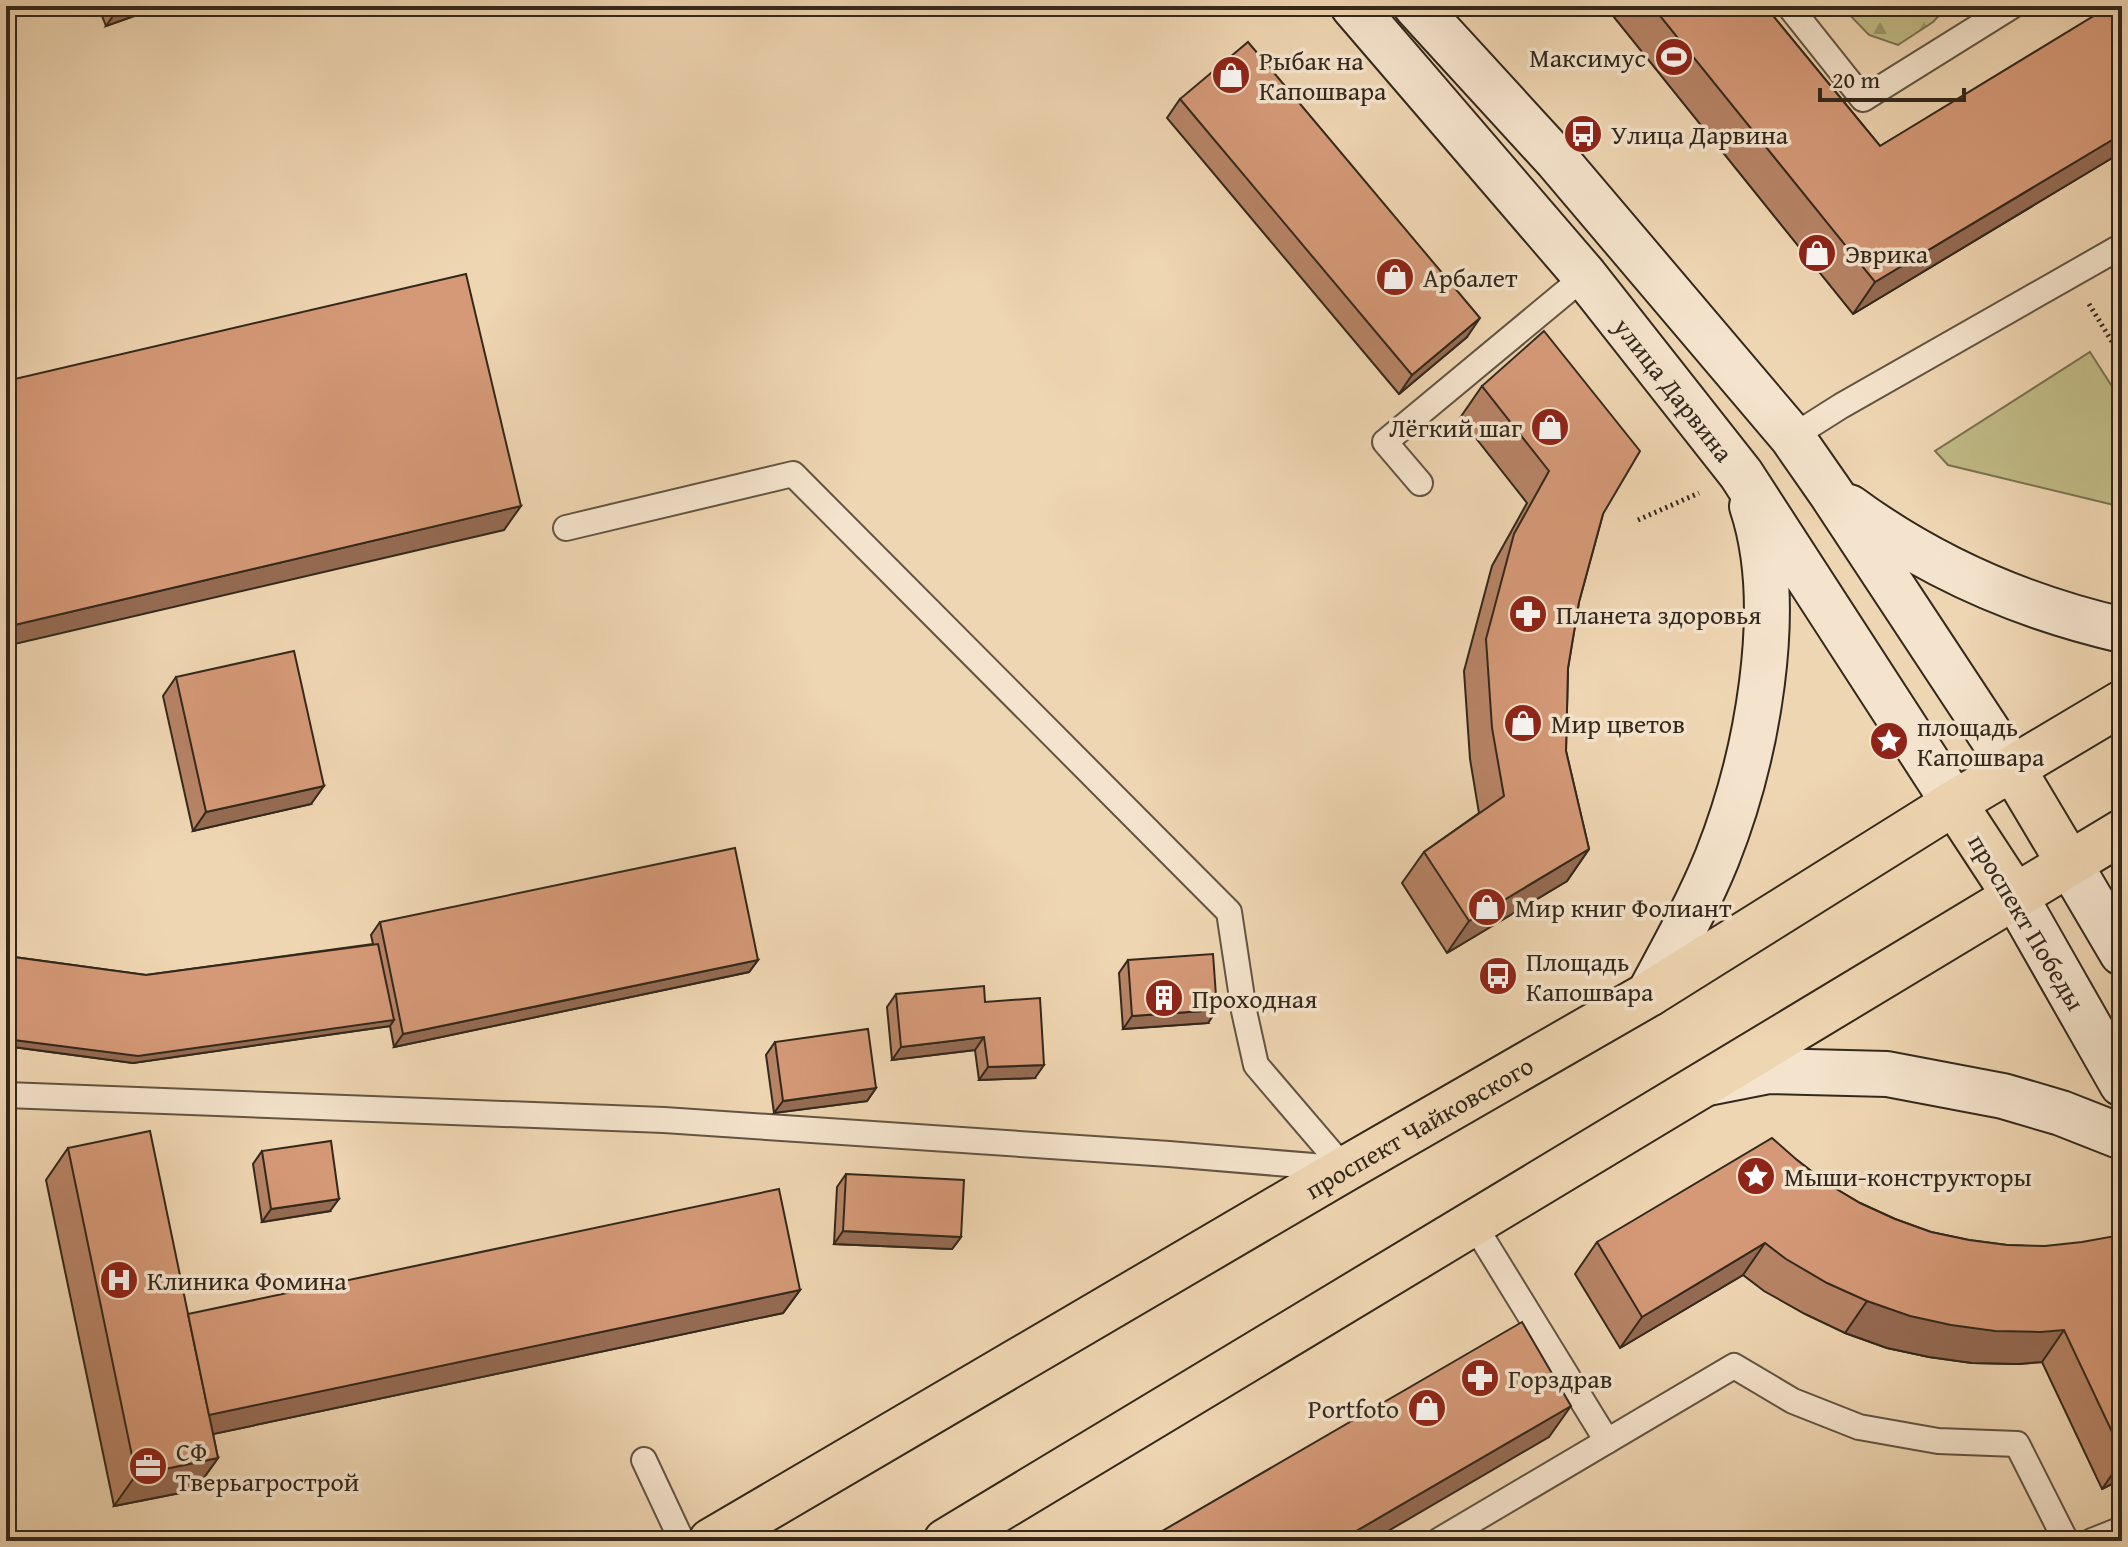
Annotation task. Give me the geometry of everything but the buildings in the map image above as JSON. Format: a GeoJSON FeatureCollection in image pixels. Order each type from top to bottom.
{"type":"FeatureCollection","features":[{"type":"Feature","properties":{"kind":"main road","name":"улица Дарвина"},"geometry":{"type":"LineString","coordinates":[[1353,6],[1585,276],[1741,474],[1954,803]]}},
{"type":"Feature","properties":{"kind":"main road"},"geometry":{"type":"LineString","coordinates":[[1416,6],[1557,160],[1792,437],[2013,769],[2122,953]]}},
{"type":"Feature","properties":{"kind":"main road"},"geometry":{"type":"LineString","coordinates":[[1649,994],[1717,857],[1740,790],[1756,720],[1765,649],[1766,591],[1754,513],[1741,474]]}},
{"type":"Feature","properties":{"kind":"main road"},"geometry":{"type":"LineString","coordinates":[[1831,493],[1881,530],[1979,584],[2076,619],[2122,630]]}},
{"type":"Feature","properties":{"kind":"main road","name":"проспект Чайковского"},"geometry":{"type":"LineString","coordinates":[[727,1536],[1345,1169],[1649,994],[1954,803],[2122,703]]}},
{"type":"Feature","properties":{"kind":"main road","name":"проспект Победы"},"geometry":{"type":"LineString","coordinates":[[1954,803],[2015,896],[2122,1084]]}},
{"type":"Feature","properties":{"kind":"main road"},"geometry":{"type":"LineString","coordinates":[[946,1541],[2122,832]]}},
{"type":"Feature","properties":{"kind":"main road"},"geometry":{"type":"LineString","coordinates":[[1708,1083],[1769,1071],[1887,1074],[2003,1096],[2061,1113],[2122,1137]]}},
{"type":"Feature","properties":{"kind":"lane"},"geometry":{"type":"LineString","coordinates":[[1789,6],[1863,99],[2012,6]]}},
{"type":"Feature","properties":{"kind":"lane"},"geometry":{"type":"LineString","coordinates":[[1792,437],[2122,246]]}},
{"type":"Feature","properties":{"kind":"lane"},"geometry":{"type":"LineString","coordinates":[[1420,483],[1385,442],[1585,276]]}},
{"type":"Feature","properties":{"kind":"lane"},"geometry":{"type":"LineString","coordinates":[[566,528],[793,474],[1229,912],[1244,1011],[1256,1065],[1345,1169]]}},
{"type":"Feature","properties":{"kind":"lane"},"geometry":{"type":"LineString","coordinates":[[6,1095],[664,1120],[1345,1169]]}},
{"type":"Feature","properties":{"kind":"lane"},"geometry":{"type":"LineString","coordinates":[[1473,1223],[1607,1441]]}},
{"type":"Feature","properties":{"kind":"lane"},"geometry":{"type":"LineString","coordinates":[[1438,1541],[1734,1366],[1793,1401],[1859,1427],[1938,1441],[2017,1444],[2066,1541]]}},
{"type":"Feature","properties":{"kind":"lane"},"geometry":{"type":"LineString","coordinates":[[644,1460],[682,1541]]}},
{"type":"Feature","properties":{"kind":"lane"},"geometry":{"type":"LineString","coordinates":[[2092,1541],[2122,1529]]}},
{"type":"Feature","properties":{"kind":"path"},"geometry":{"type":"LineString","coordinates":[[2071,275],[2122,358]]}},
{"type":"Feature","properties":{"kind":"green space"},"geometry":{"type":"Polygon","coordinates":[[[1841,6],[1948,6],[1933,22],[1898,45],[1869,35],[1841,6]]]}},
{"type":"Feature","properties":{"kind":"green space"},"geometry":{"type":"Polygon","coordinates":[[[2090,352],[2122,402],[2122,507],[1948,465],[1935,451],[2090,352]]]}},
{"type":"Feature","properties":{"kind":"place","name":"Максимус"},"geometry":{"type":"Point","coordinates":[1674,57]}},
{"type":"Feature","properties":{"kind":"place","name":"Рыбак на Капошвара"},"geometry":{"type":"Point","coordinates":[1231,75]}},
{"type":"Feature","properties":{"kind":"place","name":"Улица Дарвина"},"geometry":{"type":"Point","coordinates":[1583,134]}},
{"type":"Feature","properties":{"kind":"place","name":"Эврика"},"geometry":{"type":"Point","coordinates":[1817,253]}},
{"type":"Feature","properties":{"kind":"place","name":"Арбалет"},"geometry":{"type":"Point","coordinates":[1395,277]}},
{"type":"Feature","properties":{"kind":"place","name":"Лёгкий шаг"},"geometry":{"type":"Point","coordinates":[1550,427]}},
{"type":"Feature","properties":{"kind":"place","name":"Планета здоровья"},"geometry":{"type":"Point","coordinates":[1528,614]}},
{"type":"Feature","properties":{"kind":"place","name":"Мир цветов"},"geometry":{"type":"Point","coordinates":[1523,723]}},
{"type":"Feature","properties":{"kind":"place","name":"площадь Капошвара"},"geometry":{"type":"Point","coordinates":[1889,741]}},
{"type":"Feature","properties":{"kind":"place","name":"Мир книг Фолиант"},"geometry":{"type":"Point","coordinates":[1487,907]}},
{"type":"Feature","properties":{"kind":"place","name":"Площадь Капошвара"},"geometry":{"type":"Point","coordinates":[1498,976]}},
{"type":"Feature","properties":{"kind":"place","name":"Проходная"},"geometry":{"type":"Point","coordinates":[1164,998]}},
{"type":"Feature","properties":{"kind":"place","name":"Мыши-конструкторы"},"geometry":{"type":"Point","coordinates":[1756,1176]}},
{"type":"Feature","properties":{"kind":"place","name":"Клиника Фомина"},"geometry":{"type":"Point","coordinates":[119,1280]}},
{"type":"Feature","properties":{"kind":"place","name":"Горздрав"},"geometry":{"type":"Point","coordinates":[1480,1378]}},
{"type":"Feature","properties":{"kind":"place","name":"Portfoto"},"geometry":{"type":"Point","coordinates":[1427,1408]}},
{"type":"Feature","properties":{"kind":"place","name":"СФ Тверьагрострой"},"geometry":{"type":"Point","coordinates":[148,1466]}}]}
